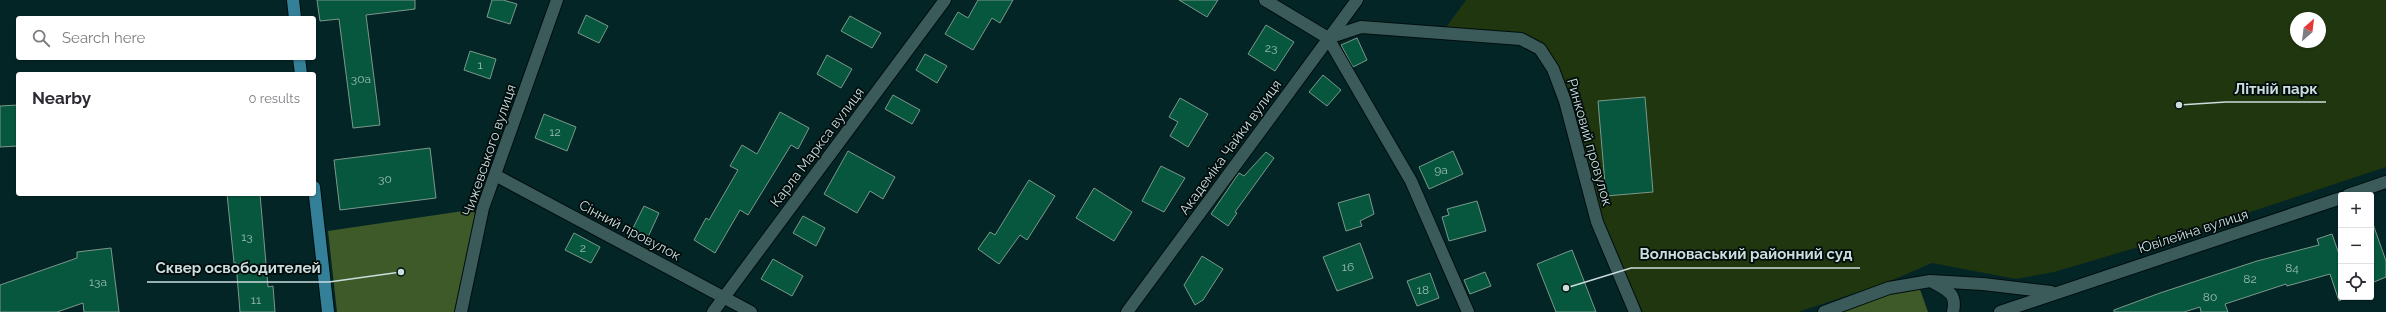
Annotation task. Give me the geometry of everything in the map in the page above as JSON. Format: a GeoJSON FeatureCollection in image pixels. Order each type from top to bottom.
{"type":"FeatureCollection","features":[{"type":"Feature","properties":{"kind":"main road"},"geometry":{"type":"LineString","coordinates":[[293,0],[295,16]]}},
{"type":"Feature","properties":{"kind":"main road"},"geometry":{"type":"LineString","coordinates":[[299,60],[301,72]]}},
{"type":"Feature","properties":{"kind":"main road"},"geometry":{"type":"LineString","coordinates":[[315,196],[328,312]]}},
{"type":"Feature","properties":{"kind":"street","name":"Чижевського вулиця"},"geometry":{"type":"LineString","coordinates":[[461,312],[483,208],[557,0]]}},
{"type":"Feature","properties":{"kind":"street","name":"Карла Маркса вулиця"},"geometry":{"type":"LineString","coordinates":[[713,312],[945,0]]}},
{"type":"Feature","properties":{"kind":"street"},"geometry":{"type":"LineString","coordinates":[[1265,0],[1328,38],[1411,181],[1468,312]]}},
{"type":"Feature","properties":{"kind":"street","name":"Академіка Чайки вулиця"},"geometry":{"type":"LineString","coordinates":[[1127,312],[1357,0]]}},
{"type":"Feature","properties":{"kind":"street","name":"Ринковий провулок"},"geometry":{"type":"LineString","coordinates":[[1328,38],[1361,27],[1521,39],[1540,49],[1553,69],[1564,101],[1597,222],[1635,312]]}},
{"type":"Feature","properties":{"kind":"street","name":"Сінний провулок"},"geometry":{"type":"LineString","coordinates":[[495,175],[751,312]]}},
{"type":"Feature","properties":{"kind":"street"},"geometry":{"type":"LineString","coordinates":[[2357,192],[2386,182]]}},
{"type":"Feature","properties":{"kind":"street","name":"Ювілейна вулиця"},"geometry":{"type":"LineString","coordinates":[[2000,312],[2054,292],[2338,199]]}},
{"type":"Feature","properties":{"kind":"street"},"geometry":{"type":"LineString","coordinates":[[1930,281],[1950,292],[1955,302],[1953,312]]}},
{"type":"Feature","properties":{"kind":"street","name":"Ювілейна вулиця"},"geometry":{"type":"LineString","coordinates":[[1824,312],[1890,288],[1930,281],[1983,284],[2054,292]]}},
{"type":"Feature","properties":{"kind":"green space"},"geometry":{"type":"Polygon","coordinates":[[[1466,0],[2386,0],[2386,167],[2199,229],[2054,272],[2016,279],[1932,263],[1888,282],[1798,312],[1643,312],[1597,222],[1553,69],[1521,39],[1442,33],[1466,0]]]}},
{"type":"Feature","properties":{"kind":"green space"},"geometry":{"type":"Polygon","coordinates":[[[483,208],[461,312],[337,312],[328,231],[483,208]]]}},
{"type":"Feature","properties":{"kind":"green space"},"geometry":{"type":"Polygon","coordinates":[[[1917,281],[1928,312],[1830,312],[1917,281]]]}},
{"type":"Feature","properties":{"kind":"building"},"geometry":{"type":"Polygon","coordinates":[[[317,0],[415,0],[415,9],[366,15],[380,125],[353,128],[339,19],[320,21],[317,0]]]}},
{"type":"Feature","properties":{"kind":"building"},"geometry":{"type":"Polygon","coordinates":[[[492,0],[503,0],[517,4],[510,24],[487,17],[492,0]]]}},
{"type":"Feature","properties":{"kind":"building"},"geometry":{"type":"Polygon","coordinates":[[[978,0],[1013,0],[1000,23],[992,18],[973,50],[945,34],[958,12],[968,18],[978,0]]]}},
{"type":"Feature","properties":{"kind":"building"},"geometry":{"type":"Polygon","coordinates":[[[1179,0],[1218,0],[1207,17],[1179,0]]]}},
{"type":"Feature","properties":{"kind":"building"},"geometry":{"type":"Polygon","coordinates":[[[586,15],[608,26],[599,43],[578,33],[586,15]]]}},
{"type":"Feature","properties":{"kind":"building"},"geometry":{"type":"Polygon","coordinates":[[[850,16],[881,33],[872,48],[841,31],[850,16]]]}},
{"type":"Feature","properties":{"kind":"building"},"geometry":{"type":"Polygon","coordinates":[[[1266,25],[1294,42],[1275,71],[1248,54],[1266,25]]]}},
{"type":"Feature","properties":{"kind":"building"},"geometry":{"type":"Polygon","coordinates":[[[1357,38],[1367,60],[1353,67],[1341,45],[1357,38]]]}},
{"type":"Feature","properties":{"kind":"building"},"geometry":{"type":"Polygon","coordinates":[[[470,51],[496,59],[490,79],[464,70],[470,51]]]}},
{"type":"Feature","properties":{"kind":"building"},"geometry":{"type":"Polygon","coordinates":[[[925,54],[947,66],[937,83],[916,70],[925,54]]]}},
{"type":"Feature","properties":{"kind":"building"},"geometry":{"type":"Polygon","coordinates":[[[827,55],[852,69],[841,88],[817,74],[827,55]]]}},
{"type":"Feature","properties":{"kind":"building"},"geometry":{"type":"Polygon","coordinates":[[[1323,75],[1341,90],[1327,106],[1309,92],[1323,75]]]}},
{"type":"Feature","properties":{"kind":"building"},"geometry":{"type":"Polygon","coordinates":[[[893,95],[920,110],[912,124],[885,109],[893,95]]]}},
{"type":"Feature","properties":{"kind":"building"},"geometry":{"type":"Polygon","coordinates":[[[1645,97],[1653,192],[1606,196],[1598,101],[1645,97]]]}},
{"type":"Feature","properties":{"kind":"building"},"geometry":{"type":"Polygon","coordinates":[[[1180,98],[1208,114],[1188,147],[1170,136],[1178,122],[1169,117],[1180,98]]]}},
{"type":"Feature","properties":{"kind":"building"},"geometry":{"type":"Polygon","coordinates":[[[16,105],[16,146],[0,147],[0,106],[16,105]]]}},
{"type":"Feature","properties":{"kind":"building"},"geometry":{"type":"Polygon","coordinates":[[[780,112],[809,128],[798,149],[791,145],[748,215],[740,210],[715,253],[694,240],[706,218],[709,220],[738,170],[730,166],[742,145],[757,154],[780,112]]]}},
{"type":"Feature","properties":{"kind":"building"},"geometry":{"type":"Polygon","coordinates":[[[544,114],[576,127],[567,151],[535,138],[544,114]]]}},
{"type":"Feature","properties":{"kind":"building"},"geometry":{"type":"Polygon","coordinates":[[[430,148],[436,198],[340,210],[334,160],[430,148]]]}},
{"type":"Feature","properties":{"kind":"building"},"geometry":{"type":"Polygon","coordinates":[[[848,151],[895,177],[883,199],[870,191],[857,213],[824,194],[848,151]]]}},
{"type":"Feature","properties":{"kind":"building"},"geometry":{"type":"Polygon","coordinates":[[[1453,151],[1463,174],[1429,189],[1419,167],[1453,151]]]}},
{"type":"Feature","properties":{"kind":"building"},"geometry":{"type":"Polygon","coordinates":[[[1266,152],[1274,158],[1235,212],[1237,213],[1228,226],[1211,214],[1239,173],[1244,176],[1266,152]]]}},
{"type":"Feature","properties":{"kind":"building"},"geometry":{"type":"Polygon","coordinates":[[[1161,166],[1185,178],[1164,212],[1142,201],[1161,166]]]}},
{"type":"Feature","properties":{"kind":"building"},"geometry":{"type":"Polygon","coordinates":[[[1029,180],[1055,196],[1027,240],[1020,235],[999,264],[978,249],[990,232],[995,235],[1029,180]]]}},
{"type":"Feature","properties":{"kind":"building"},"geometry":{"type":"Polygon","coordinates":[[[1094,188],[1132,212],[1114,241],[1076,218],[1094,188]]]}},
{"type":"Feature","properties":{"kind":"building"},"geometry":{"type":"Polygon","coordinates":[[[1369,194],[1374,214],[1360,221],[1362,226],[1346,231],[1338,203],[1369,194]]]}},
{"type":"Feature","properties":{"kind":"building"},"geometry":{"type":"Polygon","coordinates":[[[227,196],[260,196],[268,287],[273,286],[275,312],[240,312],[236,263],[234,263],[227,196]]]}},
{"type":"Feature","properties":{"kind":"building"},"geometry":{"type":"Polygon","coordinates":[[[1477,201],[1486,231],[1449,241],[1442,217],[1449,215],[1447,209],[1477,201]]]}},
{"type":"Feature","properties":{"kind":"building"},"geometry":{"type":"Polygon","coordinates":[[[644,206],[659,213],[648,237],[632,230],[644,206]]]}},
{"type":"Feature","properties":{"kind":"building"},"geometry":{"type":"Polygon","coordinates":[[[803,216],[825,228],[816,246],[793,233],[803,216]]]}},
{"type":"Feature","properties":{"kind":"building"},"geometry":{"type":"Polygon","coordinates":[[[2374,227],[2386,261],[2386,277],[2374,282],[2374,227]]]}},
{"type":"Feature","properties":{"kind":"building"},"geometry":{"type":"Polygon","coordinates":[[[574,233],[600,247],[591,263],[565,250],[574,233]]]}},
{"type":"Feature","properties":{"kind":"building"},"geometry":{"type":"Polygon","coordinates":[[[2332,234],[2338,251],[2338,298],[2330,274],[2287,286],[2286,284],[2225,304],[2228,312],[2201,312],[2200,307],[2184,312],[2114,312],[2114,310],[2160,293],[2257,261],[2319,245],[2317,239],[2332,234]]]}},
{"type":"Feature","properties":{"kind":"building"},"geometry":{"type":"Polygon","coordinates":[[[1360,243],[1373,278],[1337,291],[1323,257],[1360,243]]]}},
{"type":"Feature","properties":{"kind":"building"},"geometry":{"type":"Polygon","coordinates":[[[111,248],[119,312],[84,312],[83,303],[57,312],[0,312],[0,285],[77,258],[77,252],[111,248]]]}},
{"type":"Feature","properties":{"kind":"building"},"geometry":{"type":"Polygon","coordinates":[[[1572,250],[1596,312],[1556,312],[1537,264],[1572,250]]]}},
{"type":"Feature","properties":{"kind":"building"},"geometry":{"type":"Polygon","coordinates":[[[1202,256],[1223,269],[1203,300],[1195,305],[1184,285],[1202,256]]]}},
{"type":"Feature","properties":{"kind":"building"},"geometry":{"type":"Polygon","coordinates":[[[773,259],[803,276],[792,296],[761,279],[773,259]]]}},
{"type":"Feature","properties":{"kind":"building"},"geometry":{"type":"Polygon","coordinates":[[[1485,272],[1491,286],[1470,294],[1464,280],[1485,272]]]}},
{"type":"Feature","properties":{"kind":"building"},"geometry":{"type":"Polygon","coordinates":[[[1430,273],[1439,298],[1417,306],[1407,281],[1430,273]]]}},
{"type":"Feature","properties":{"kind":"place","name":"Літній парк"},"geometry":{"type":"Point","coordinates":[2179,105]}},
{"type":"Feature","properties":{"kind":"place","name":"Сквер освободителей"},"geometry":{"type":"Point","coordinates":[401,272]}},
{"type":"Feature","properties":{"kind":"place","name":"Волноваський районний суд"},"geometry":{"type":"Point","coordinates":[1566,288]}}]}
